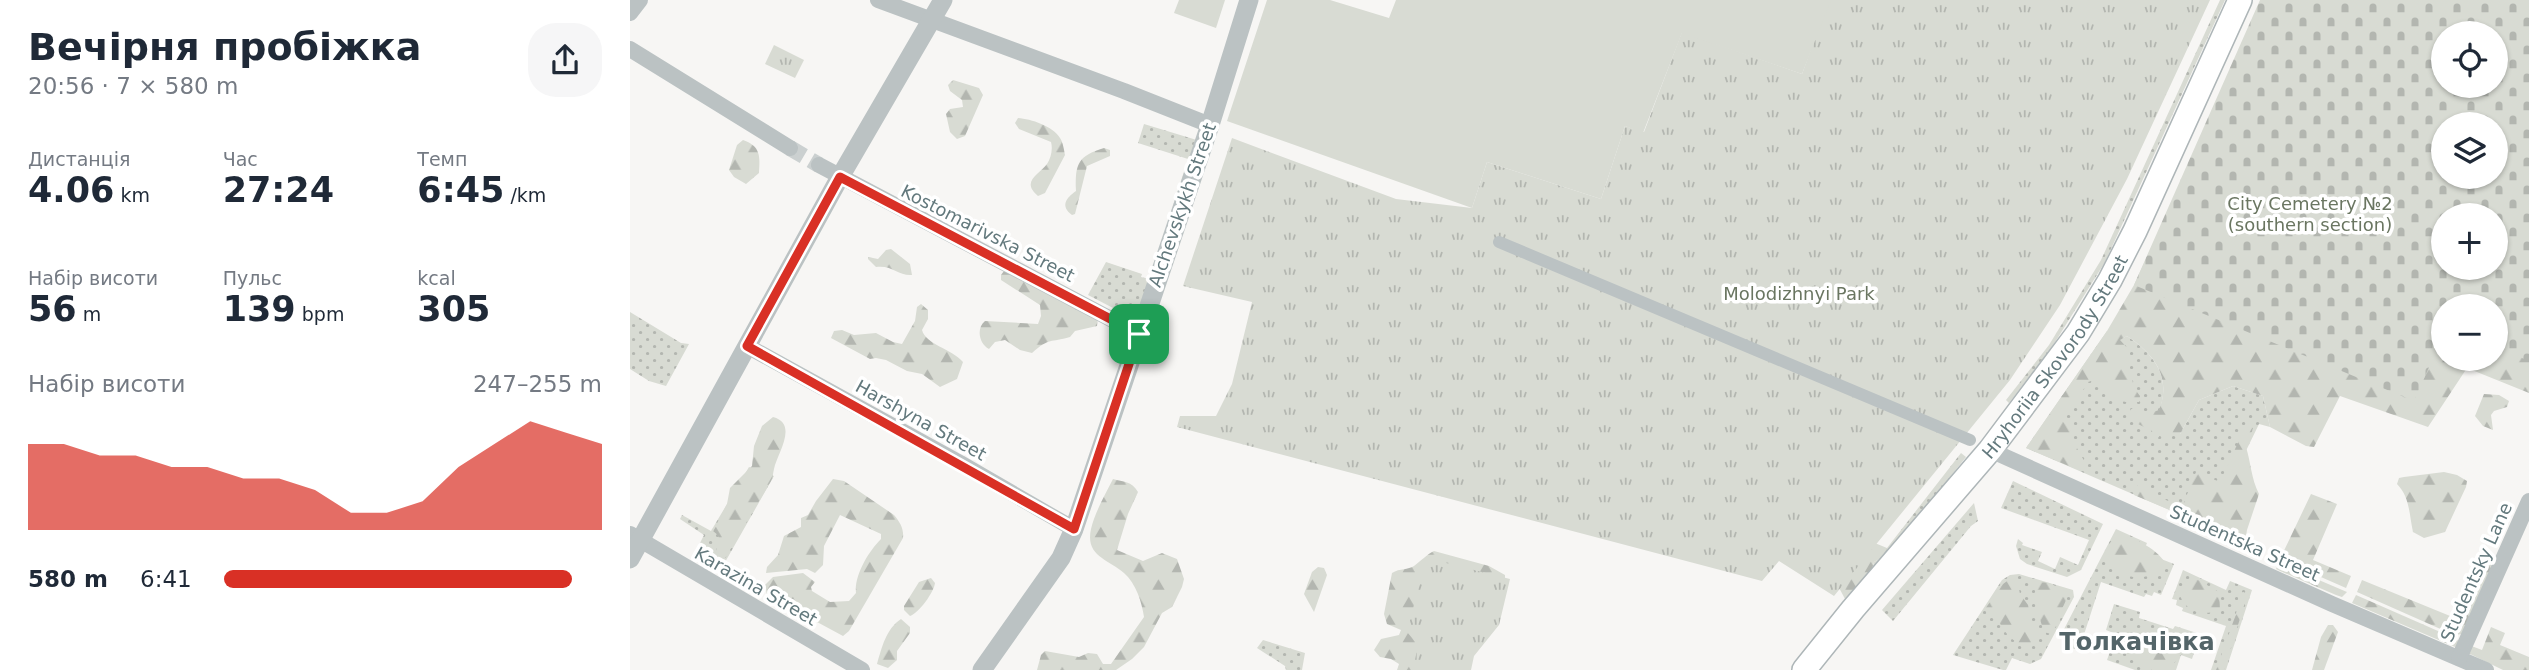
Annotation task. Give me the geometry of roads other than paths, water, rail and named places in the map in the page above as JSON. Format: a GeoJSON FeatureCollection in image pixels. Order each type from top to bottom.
{"type":"FeatureCollection","features":[{"type":"Feature","properties":{"kind":"main road","name":"Hryhoriia Skovorody Street"},"geometry":{"type":"LineString","coordinates":[[1804,670],[1980,445],[2078,333],[2110,280],[2241,0]]}},
{"type":"Feature","properties":{"kind":"street"},"geometry":{"type":"LineString","coordinates":[[630,13],[640,0]]}},
{"type":"Feature","properties":{"kind":"street"},"geometry":{"type":"LineString","coordinates":[[878,0],[1210,125]]}},
{"type":"Feature","properties":{"kind":"street"},"geometry":{"type":"LineString","coordinates":[[630,559],[635,538],[943,0]]}},
{"type":"Feature","properties":{"kind":"street","name":"Alchevskykh Street"},"geometry":{"type":"LineString","coordinates":[[982,670],[1061,558],[1074,529],[1210,125],[1249,0]]}},
{"type":"Feature","properties":{"kind":"street"},"geometry":{"type":"LineString","coordinates":[[630,49],[790,148]]}},
{"type":"Feature","properties":{"kind":"street","name":"Kostomarivska Street"},"geometry":{"type":"LineString","coordinates":[[819,166],[1139,334]]}},
{"type":"Feature","properties":{"kind":"street"},"geometry":{"type":"LineString","coordinates":[[1499,242],[1980,445]]}},
{"type":"Feature","properties":{"kind":"street","name":"Harshyna Street"},"geometry":{"type":"LineString","coordinates":[[747,346],[1074,529]]}},
{"type":"Feature","properties":{"kind":"street","name":"Studentska Street"},"geometry":{"type":"LineString","coordinates":[[1980,445],[2332,604],[2486,670]]}},
{"type":"Feature","properties":{"kind":"street","name":"Studentsky Lane"},"geometry":{"type":"LineString","coordinates":[[2459,658],[2529,501]]}},
{"type":"Feature","properties":{"kind":"street","name":"Karazina Street"},"geometry":{"type":"LineString","coordinates":[[635,538],[862,670]]}},
{"type":"Feature","properties":{"kind":"tunnel"},"geometry":{"type":"LineString","coordinates":[[790,148],[819,165]]}},
{"type":"Feature","properties":{"kind":"district","name":"Толкачівка"},"geometry":{"type":"Point","coordinates":[2137,642]}},
{"type":"Feature","properties":{"kind":"park label","name":"City Cemetery №2 (southern section)"},"geometry":{"type":"Point","coordinates":[2310,213]}},
{"type":"Feature","properties":{"kind":"park label","name":"Molodizhnyi Park"},"geometry":{"type":"Point","coordinates":[1799,293]}}]}
